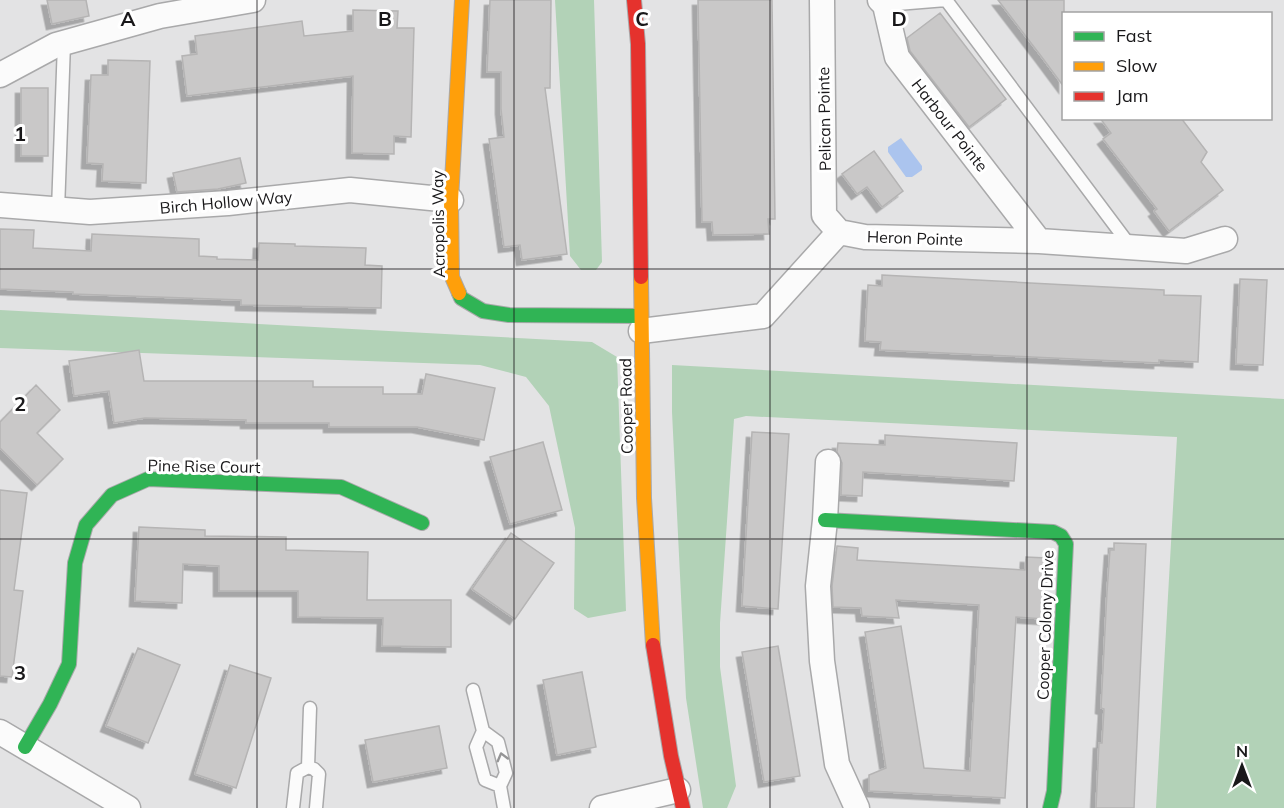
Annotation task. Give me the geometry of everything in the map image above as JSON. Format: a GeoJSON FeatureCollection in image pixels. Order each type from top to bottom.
{"type":"FeatureCollection","features":[{"type":"Feature","properties":{"kind":"street"},"geometry":{"type":"LineString","coordinates":[[0,75],[56,45],[160,16],[253,0]]}},
{"type":"Feature","properties":{"kind":"street","name":"Acropolis Way"},"geometry":{"type":"LineString","coordinates":[[462,0],[451,200],[452,277],[461,298],[483,311],[509,315],[641,323]]}},
{"type":"Feature","properties":{"kind":"street","name":"Cooper Road"},"geometry":{"type":"LineString","coordinates":[[634,0],[638,44],[644,498],[651,633],[680,799]]}},
{"type":"Feature","properties":{"kind":"street","name":"Pelican Pointe"},"geometry":{"type":"LineString","coordinates":[[822,0],[825,214],[839,232]]}},
{"type":"Feature","properties":{"kind":"street","name":"Harbour Pointe"},"geometry":{"type":"LineString","coordinates":[[882,2],[897,57],[1039,242]]}},
{"type":"Feature","properties":{"kind":"street","name":"Birch Hollow Way"},"geometry":{"type":"LineString","coordinates":[[0,205],[90,212],[228,203],[350,190],[451,200]]}},
{"type":"Feature","properties":{"kind":"street"},"geometry":{"type":"LineString","coordinates":[[641,323],[763,316],[839,232]]}},
{"type":"Feature","properties":{"kind":"street","name":"Heron Pointe"},"geometry":{"type":"LineString","coordinates":[[839,232],[866,237],[1039,242],[1186,250],[1225,239]]}},
{"type":"Feature","properties":{"kind":"street"},"geometry":{"type":"LineString","coordinates":[[828,462],[818,586],[822,661],[837,764],[857,808]]}},
{"type":"Feature","properties":{"kind":"street","name":"Pine Rise Court"},"geometry":{"type":"LineString","coordinates":[[25,747],[50,704],[69,664],[75,562],[86,525],[112,495],[148,479],[341,487],[422,523]]}},
{"type":"Feature","properties":{"kind":"street","name":"Cooper Colony Drive"},"geometry":{"type":"LineString","coordinates":[[825,520],[1053,532],[1061,536],[1066,544],[1054,792],[1050,808]]}},
{"type":"Feature","properties":{"kind":"street"},"geometry":{"type":"LineString","coordinates":[[0,732],[128,808]]}},
{"type":"Feature","properties":{"kind":"street"},"geometry":{"type":"LineString","coordinates":[[602,808],[680,799]]}},
{"type":"Feature","properties":{"kind":"lane"},"geometry":{"type":"LineString","coordinates":[[882,2],[946,0],[1131,247]]}},
{"type":"Feature","properties":{"kind":"lane"},"geometry":{"type":"LineString","coordinates":[[58,210],[64,43]]}},
{"type":"Feature","properties":{"kind":"lane"},"geometry":{"type":"LineString","coordinates":[[473,690],[483,731],[476,747],[485,780],[500,786]]}},
{"type":"Feature","properties":{"kind":"lane"},"geometry":{"type":"LineString","coordinates":[[308,767],[310,708]]}},
{"type":"Feature","properties":{"kind":"lane"},"geometry":{"type":"LineString","coordinates":[[483,731],[498,742],[506,773],[500,786],[504,808]]}},
{"type":"Feature","properties":{"kind":"lane"},"geometry":{"type":"LineString","coordinates":[[293,808],[297,773],[308,767],[319,774],[316,808]]}},
{"type":"Feature","properties":{"kind":"green space"},"geometry":{"type":"Polygon","coordinates":[[[555,0],[594,0],[602,262],[596,270],[581,270],[570,256],[555,0]]]}},
{"type":"Feature","properties":{"kind":"green space"},"geometry":{"type":"Polygon","coordinates":[[[0,310],[592,342],[617,357],[626,611],[588,618],[574,609],[575,528],[549,406],[526,377],[480,365],[0,348],[0,310]]]}},
{"type":"Feature","properties":{"kind":"green space"},"geometry":{"type":"Polygon","coordinates":[[[672,365],[1284,399],[1284,808],[1156,808],[1177,437],[746,416],[734,419],[720,623],[720,667],[736,786],[727,808],[703,808],[686,698],[672,412],[672,365]]]}},
{"type":"Feature","properties":{"kind":"water"},"geometry":{"type":"Polygon","coordinates":[[[901,138],[922,166],[922,170],[912,177],[906,177],[888,152],[888,147],[901,138]]]}},
{"type":"Feature","properties":{"kind":"building"},"geometry":{"type":"Polygon","coordinates":[[[47,0],[86,0],[89,16],[52,24],[47,0]]]}},
{"type":"Feature","properties":{"kind":"building"},"geometry":{"type":"Polygon","coordinates":[[[490,0],[551,0],[550,88],[545,88],[567,254],[522,260],[520,245],[504,247],[489,139],[504,137],[501,72],[487,72],[490,0]]]}},
{"type":"Feature","properties":{"kind":"building"},"geometry":{"type":"Polygon","coordinates":[[[698,0],[772,0],[775,219],[768,219],[769,234],[713,235],[712,222],[702,222],[698,0]]]}},
{"type":"Feature","properties":{"kind":"building"},"geometry":{"type":"Polygon","coordinates":[[[998,0],[1064,0],[1062,84],[998,0]]]}},
{"type":"Feature","properties":{"kind":"building"},"geometry":{"type":"Polygon","coordinates":[[[353,10],[398,11],[397,28],[414,28],[411,137],[394,136],[394,154],[352,153],[353,76],[187,96],[182,56],[197,54],[195,36],[302,21],[304,36],[353,31],[353,10]]]}},
{"type":"Feature","properties":{"kind":"building"},"geometry":{"type":"Polygon","coordinates":[[[940,13],[1006,99],[969,127],[910,51],[907,38],[940,13]]]}},
{"type":"Feature","properties":{"kind":"building"},"geometry":{"type":"Polygon","coordinates":[[[108,60],[150,61],[146,183],[102,181],[103,164],[87,163],[91,75],[108,75],[108,60]]]}},
{"type":"Feature","properties":{"kind":"building"},"geometry":{"type":"Polygon","coordinates":[[[21,88],[48,88],[48,156],[21,156],[21,88]]]}},
{"type":"Feature","properties":{"kind":"building"},"geometry":{"type":"Polygon","coordinates":[[[1101,120],[1183,120],[1207,152],[1201,162],[1223,190],[1169,231],[1154,211],[1157,209],[1103,139],[1111,133],[1101,120]]]}},
{"type":"Feature","properties":{"kind":"building"},"geometry":{"type":"Polygon","coordinates":[[[874,151],[903,191],[882,207],[867,187],[857,194],[842,174],[874,151]]]}},
{"type":"Feature","properties":{"kind":"building"},"geometry":{"type":"Polygon","coordinates":[[[240,158],[246,183],[218,189],[177,192],[173,173],[240,158]]]}},
{"type":"Feature","properties":{"kind":"building"},"geometry":{"type":"Polygon","coordinates":[[[0,229],[34,230],[33,248],[91,251],[92,234],[199,239],[199,256],[217,257],[217,259],[258,260],[259,243],[366,248],[365,265],[382,266],[381,308],[241,305],[241,300],[0,289],[0,229]]]}},
{"type":"Feature","properties":{"kind":"building"},"geometry":{"type":"Polygon","coordinates":[[[882,275],[1164,290],[1164,295],[1201,296],[1198,362],[1159,360],[1159,363],[880,350],[881,342],[865,341],[868,285],[882,286],[882,275]]]}},
{"type":"Feature","properties":{"kind":"building"},"geometry":{"type":"Polygon","coordinates":[[[1240,279],[1267,280],[1263,365],[1236,364],[1240,279]]]}},
{"type":"Feature","properties":{"kind":"building"},"geometry":{"type":"Polygon","coordinates":[[[139,350],[144,381],[313,381],[313,387],[383,387],[383,394],[422,394],[426,374],[495,388],[484,440],[417,427],[329,427],[329,423],[246,423],[246,420],[145,418],[114,423],[109,391],[74,396],[69,361],[139,350]]]}},
{"type":"Feature","properties":{"kind":"building"},"geometry":{"type":"Polygon","coordinates":[[[36,385],[60,410],[37,433],[63,459],[37,485],[0,448],[0,422],[36,385]]]}},
{"type":"Feature","properties":{"kind":"building"},"geometry":{"type":"Polygon","coordinates":[[[752,432],[789,434],[778,609],[742,606],[752,432]]]}},
{"type":"Feature","properties":{"kind":"building"},"geometry":{"type":"Polygon","coordinates":[[[885,435],[1017,443],[1014,481],[863,472],[862,496],[841,495],[842,463],[837,452],[838,443],[885,445],[885,435]]]}},
{"type":"Feature","properties":{"kind":"building"},"geometry":{"type":"Polygon","coordinates":[[[543,442],[562,510],[510,524],[490,457],[543,442]]]}},
{"type":"Feature","properties":{"kind":"building"},"geometry":{"type":"Polygon","coordinates":[[[0,490],[27,493],[14,590],[23,591],[12,677],[0,676],[0,490]]]}},
{"type":"Feature","properties":{"kind":"building"},"geometry":{"type":"Polygon","coordinates":[[[139,527],[205,530],[205,536],[286,537],[286,550],[368,552],[367,600],[451,600],[451,647],[382,646],[383,618],[298,617],[298,591],[219,591],[219,566],[183,564],[182,603],[135,601],[139,527]]]}},
{"type":"Feature","properties":{"kind":"building"},"geometry":{"type":"Polygon","coordinates":[[[511,533],[554,563],[515,619],[472,589],[511,533]]]}},
{"type":"Feature","properties":{"kind":"building"},"geometry":{"type":"Polygon","coordinates":[[[1114,543],[1146,544],[1134,808],[1096,808],[1099,743],[1102,743],[1104,709],[1101,708],[1107,592],[1110,550],[1114,550],[1114,543]]]}},
{"type":"Feature","properties":{"kind":"building"},"geometry":{"type":"Polygon","coordinates":[[[837,546],[858,548],[857,560],[1025,570],[1026,557],[1047,558],[1044,619],[1016,617],[1005,798],[869,791],[869,775],[886,768],[865,632],[901,626],[924,768],[970,771],[979,605],[896,600],[899,618],[862,616],[861,608],[833,607],[832,586],[837,546]]]}},
{"type":"Feature","properties":{"kind":"building"},"geometry":{"type":"Polygon","coordinates":[[[778,646],[800,776],[764,782],[742,652],[778,646]]]}},
{"type":"Feature","properties":{"kind":"building"},"geometry":{"type":"Polygon","coordinates":[[[138,648],[180,665],[148,743],[106,726],[138,648]]]}},
{"type":"Feature","properties":{"kind":"building"},"geometry":{"type":"Polygon","coordinates":[[[230,665],[271,678],[236,788],[195,774],[230,665]]]}},
{"type":"Feature","properties":{"kind":"building"},"geometry":{"type":"Polygon","coordinates":[[[582,672],[596,747],[557,755],[543,680],[582,672]]]}},
{"type":"Feature","properties":{"kind":"building"},"geometry":{"type":"Polygon","coordinates":[[[439,726],[447,768],[373,782],[365,740],[439,726]]]}},
{"type":"Feature","properties":{"kind":"traffic: fast"},"geometry":{"type":"LineString","coordinates":[[459,293],[461,298],[483,311],[509,315],[641,316]]}},
{"type":"Feature","properties":{"kind":"traffic: fast"},"geometry":{"type":"LineString","coordinates":[[25,747],[50,704],[69,664],[75,563],[86,525],[112,495],[148,479],[341,487],[422,523]]}},
{"type":"Feature","properties":{"kind":"traffic: fast"},"geometry":{"type":"LineString","coordinates":[[825,520],[1053,532],[1061,536],[1066,544],[1054,791],[1050,808]]}},
{"type":"Feature","properties":{"kind":"traffic: slow"},"geometry":{"type":"LineString","coordinates":[[459,293],[452,277],[451,200],[462,0]]}},
{"type":"Feature","properties":{"kind":"traffic: slow"},"geometry":{"type":"LineString","coordinates":[[641,277],[644,498],[653,645]]}},
{"type":"Feature","properties":{"kind":"traffic: jam"},"geometry":{"type":"LineString","coordinates":[[634,0],[638,44],[641,277]]}},
{"type":"Feature","properties":{"kind":"traffic: jam"},"geometry":{"type":"LineString","coordinates":[[653,645],[671,756],[683,808]]}}]}
